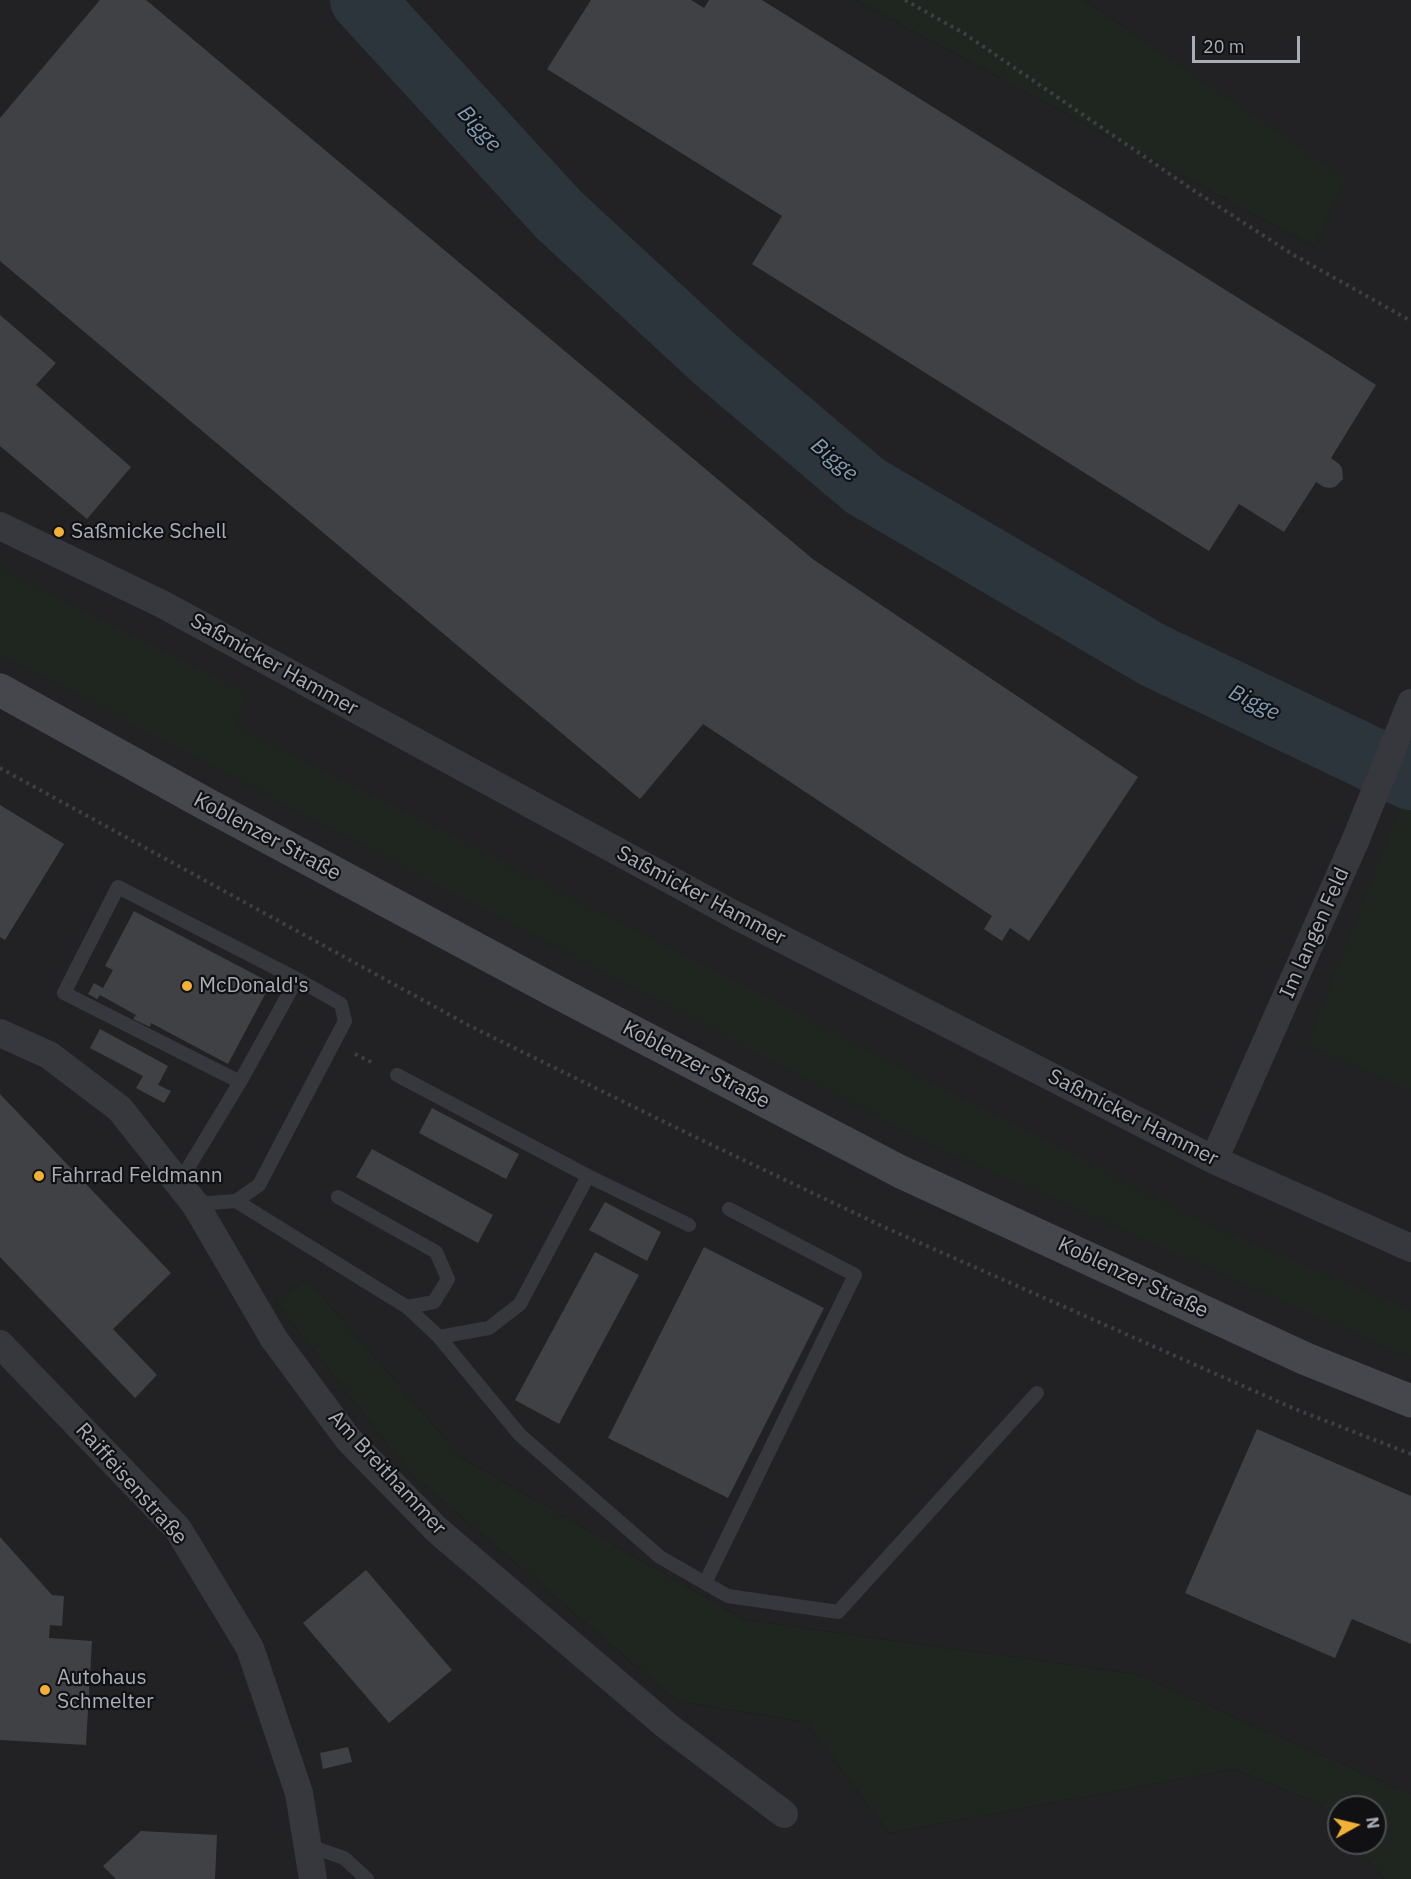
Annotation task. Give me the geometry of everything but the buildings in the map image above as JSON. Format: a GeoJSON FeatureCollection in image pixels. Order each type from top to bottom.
{"type":"FeatureCollection","features":[{"type":"Feature","properties":{"kind":"main road","name":"Koblenzer Straße"},"geometry":{"type":"LineString","coordinates":[[0,690],[216,810],[901,1172],[1306,1359],[1411,1401]]}},
{"type":"Feature","properties":{"kind":"street","name":"Saßmicker Hammer"},"geometry":{"type":"LineString","coordinates":[[0,526],[162,604],[733,914],[1214,1160],[1411,1248]]}},
{"type":"Feature","properties":{"kind":"street","name":"Im langen Feld"},"geometry":{"type":"LineString","coordinates":[[1214,1160],[1356,839],[1411,703]]}},
{"type":"Feature","properties":{"kind":"street","name":"Am Breithammer"},"geometry":{"type":"LineString","coordinates":[[0,1033],[49,1055],[120,1108],[187,1193],[274,1339],[348,1439],[437,1530],[668,1726],[784,1814]]}},
{"type":"Feature","properties":{"kind":"street","name":"Raiffeisenstraße"},"geometry":{"type":"LineString","coordinates":[[0,1344],[178,1529],[250,1648],[299,1793],[313,1879]]}},
{"type":"Feature","properties":{"kind":"lane"},"geometry":{"type":"LineString","coordinates":[[236,1202],[259,1185],[345,1021],[341,1004],[118,887],[64,993],[240,1082]]}},
{"type":"Feature","properties":{"kind":"lane"},"geometry":{"type":"LineString","coordinates":[[297,979],[240,1082],[187,1193],[236,1202],[407,1307],[439,1337],[520,1435],[660,1557],[728,1596],[838,1612],[1037,1393]]}},
{"type":"Feature","properties":{"kind":"lane"},"geometry":{"type":"LineString","coordinates":[[397,1075],[588,1176],[689,1225]]}},
{"type":"Feature","properties":{"kind":"lane"},"geometry":{"type":"LineString","coordinates":[[439,1337],[489,1328],[519,1304],[588,1176]]}},
{"type":"Feature","properties":{"kind":"lane"},"geometry":{"type":"LineString","coordinates":[[338,1197],[436,1252],[448,1279],[434,1302],[407,1307]]}},
{"type":"Feature","properties":{"kind":"lane"},"geometry":{"type":"LineString","coordinates":[[705,1583],[855,1275],[729,1209]]}},
{"type":"Feature","properties":{"kind":"lane"},"geometry":{"type":"LineString","coordinates":[[307,1845],[344,1858],[367,1879]]}},
{"type":"Feature","properties":{"kind":"path"},"geometry":{"type":"LineString","coordinates":[[905,0],[965,34],[1193,190],[1292,254],[1411,321]]}},
{"type":"Feature","properties":{"kind":"path"},"geometry":{"type":"LineString","coordinates":[[0,768],[470,1026],[693,1136],[884,1227],[1295,1409],[1411,1454]]}},
{"type":"Feature","properties":{"kind":"shaded area"},"geometry":{"type":"Polygon","coordinates":[[[0,0],[855,0],[1315,247],[1345,178],[1084,0],[1411,0],[1411,1794],[1136,1674],[745,1620],[462,1458],[307,1279],[275,1301],[409,1472],[677,1701],[806,1722],[889,1833],[1234,1769],[1320,1804],[1327,1812],[1327,1855],[1363,1855],[1384,1879],[0,1879],[0,0]]]}},
{"type":"Feature","properties":{"kind":"shaded area"},"geometry":{"type":"Polygon","coordinates":[[[855,0],[1084,0],[1346,178],[1315,247],[855,0]]]}},
{"type":"Feature","properties":{"kind":"shaded area"},"geometry":{"type":"Polygon","coordinates":[[[0,567],[247,694],[236,725],[1216,1228],[1411,1310],[1411,1358],[932,1145],[0,654],[0,567]]]}},
{"type":"Feature","properties":{"kind":"shaded area"},"geometry":{"type":"Polygon","coordinates":[[[1411,780],[1411,1091],[1307,1045],[1411,780]]]}},
{"type":"Feature","properties":{"kind":"shaded area"},"geometry":{"type":"Polygon","coordinates":[[[307,1279],[462,1458],[745,1620],[1136,1674],[1411,1794],[1411,1879],[1384,1879],[1363,1855],[1387,1855],[1387,1795],[1327,1795],[1327,1812],[1320,1804],[1234,1769],[889,1833],[806,1722],[677,1701],[409,1472],[275,1301],[307,1279]]]}},
{"type":"Feature","properties":{"kind":"waterway","name":"Bigge"},"geometry":{"type":"LineString","coordinates":[[362,0],[559,215],[716,360],[865,486],[1153,655],[1411,778]]}},
{"type":"Feature","properties":{"kind":"place","name":"Saßmicke Schell"},"geometry":{"type":"Point","coordinates":[59,532]}},
{"type":"Feature","properties":{"kind":"place","name":"McDonald's"},"geometry":{"type":"Point","coordinates":[187,986]}},
{"type":"Feature","properties":{"kind":"place","name":"Fahrrad Feldmann"},"geometry":{"type":"Point","coordinates":[39,1176]}},
{"type":"Feature","properties":{"kind":"place","name":"Autohaus Schmelter"},"geometry":{"type":"Point","coordinates":[45,1690]}}]}
